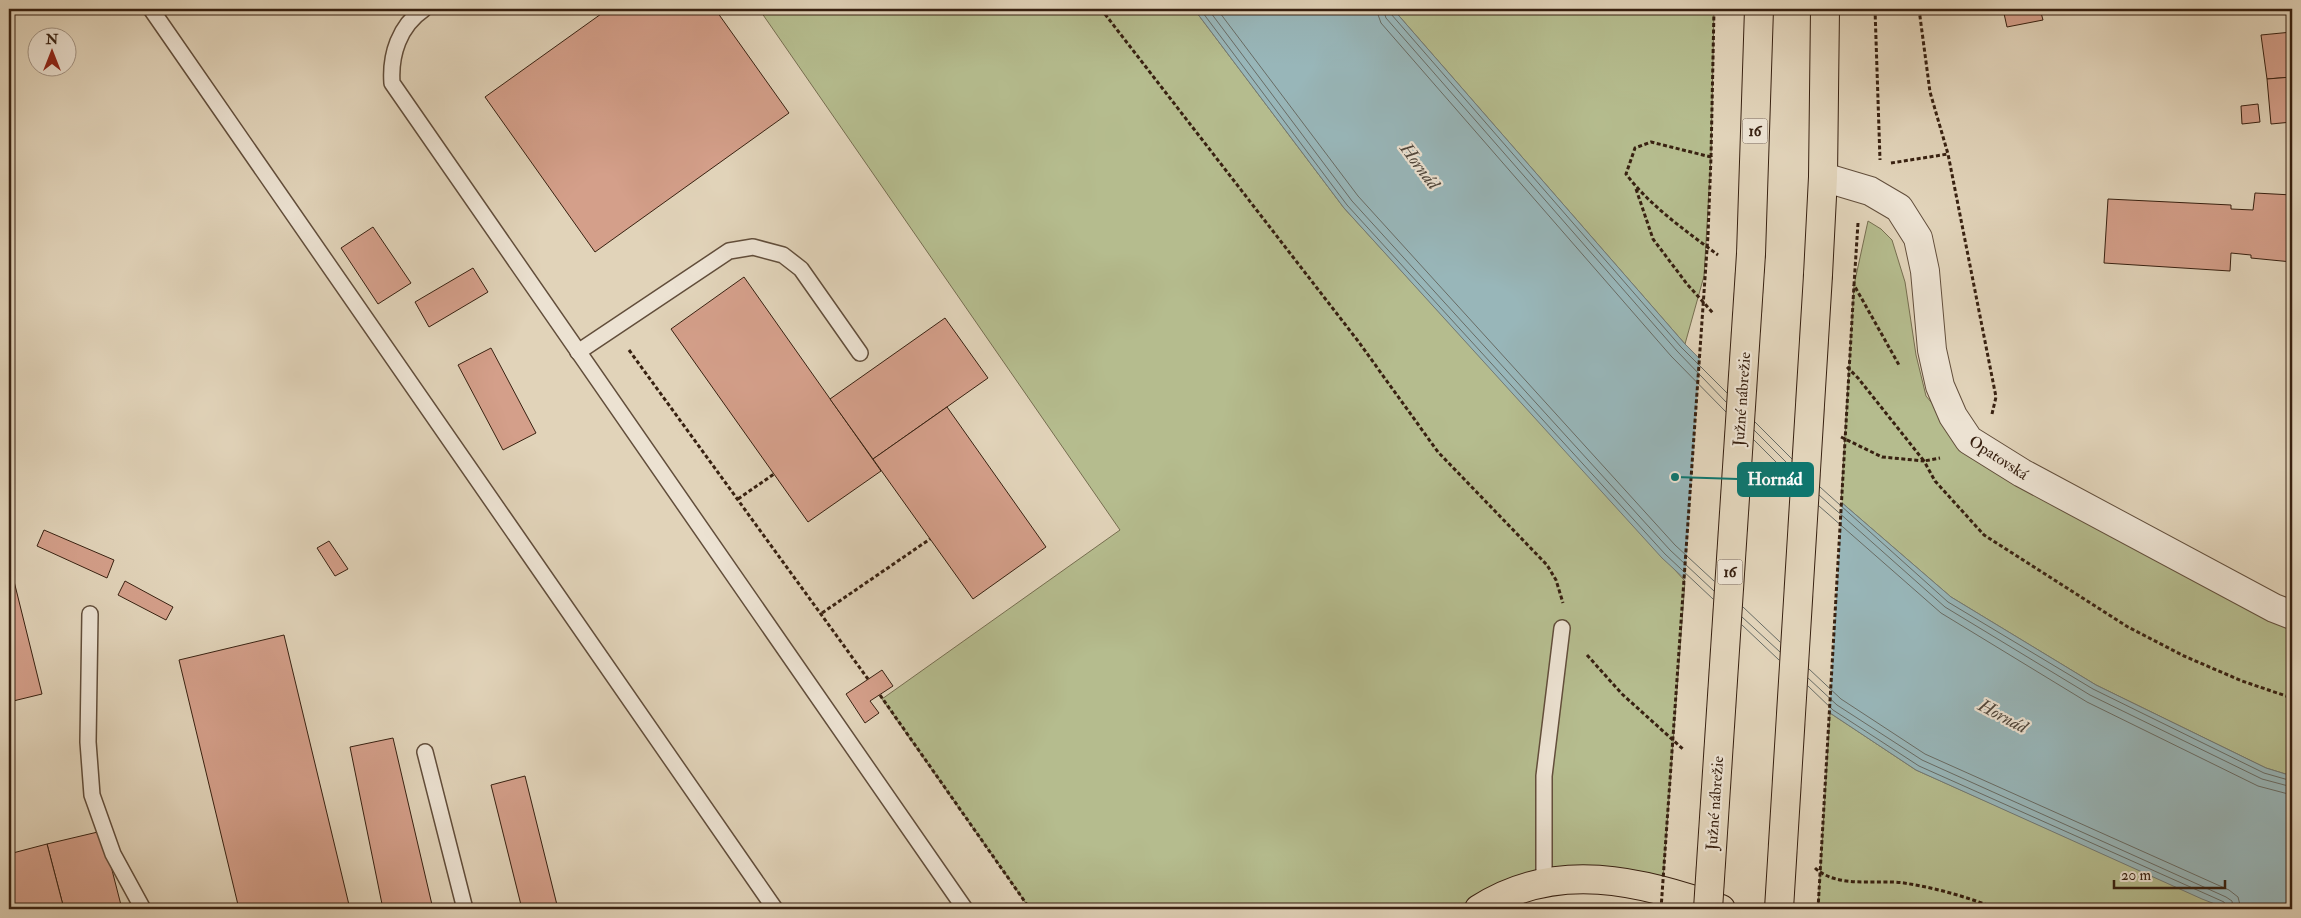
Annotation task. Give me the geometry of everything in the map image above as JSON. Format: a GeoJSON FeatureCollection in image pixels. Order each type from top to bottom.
{"type":"FeatureCollection","features":[{"type":"Feature","properties":{"kind":"highway","name":"Južné nábrežie"},"geometry":{"type":"LineString","coordinates":[[1708,909],[1751,254],[1758,9]]}},
{"type":"Feature","properties":{"kind":"highway"},"geometry":{"type":"LineString","coordinates":[[1779,909],[1818,275],[1823,177],[1825,9]]}},
{"type":"Feature","properties":{"kind":"highway"},"geometry":{"type":"LineString","coordinates":[[1479,909],[1496,898],[1544,881],[1589,879],[1631,883],[1682,896],[1722,909]]}},
{"type":"Feature","properties":{"kind":"street","name":"Opatovská"},"geometry":{"type":"LineString","coordinates":[[1823,177],[1881,196],[1899,208],[1918,238],[1925,271],[1932,350],[1940,386],[1953,416],[1969,440],[2022,473],[2274,608],[2292,615]]}},
{"type":"Feature","properties":{"kind":"lane"},"geometry":{"type":"LineString","coordinates":[[151,9],[775,909]]}},
{"type":"Feature","properties":{"kind":"lane"},"geometry":{"type":"LineString","coordinates":[[424,9],[416,14],[396,43],[391,65],[392,83],[964,909]]}},
{"type":"Feature","properties":{"kind":"lane"},"geometry":{"type":"LineString","coordinates":[[578,352],[729,251],[753,247],[783,255],[802,269],[860,353]]}},
{"type":"Feature","properties":{"kind":"lane"},"geometry":{"type":"LineString","coordinates":[[90,614],[88,742],[92,795],[113,854],[143,909]]}},
{"type":"Feature","properties":{"kind":"lane"},"geometry":{"type":"LineString","coordinates":[[1544,881],[1544,776],[1562,628]]}},
{"type":"Feature","properties":{"kind":"lane"},"geometry":{"type":"LineString","coordinates":[[425,752],[465,909]]}},
{"type":"Feature","properties":{"kind":"path"},"geometry":{"type":"LineString","coordinates":[[1102,9],[1352,333],[1438,452],[1548,565],[1556,580],[1563,604],[1562,628],[1622,694],[1688,754]]}},
{"type":"Feature","properties":{"kind":"path"},"geometry":{"type":"LineString","coordinates":[[1711,157],[1714,9]]}},
{"type":"Feature","properties":{"kind":"path"},"geometry":{"type":"LineString","coordinates":[[1875,9],[1881,165]]}},
{"type":"Feature","properties":{"kind":"path"},"geometry":{"type":"LineString","coordinates":[[1919,9],[1930,92],[1948,154],[1996,397],[1993,413],[1969,440]]}},
{"type":"Feature","properties":{"kind":"path"},"geometry":{"type":"LineString","coordinates":[[1890,164],[1948,154]]}},
{"type":"Feature","properties":{"kind":"path"},"geometry":{"type":"LineString","coordinates":[[1661,909],[1708,235]]}},
{"type":"Feature","properties":{"kind":"path"},"geometry":{"type":"LineString","coordinates":[[1818,909],[1854,285],[1900,366]]}},
{"type":"Feature","properties":{"kind":"path"},"geometry":{"type":"LineString","coordinates":[[613,328],[822,613],[868,679]]}},
{"type":"Feature","properties":{"kind":"path"},"geometry":{"type":"LineString","coordinates":[[1934,452],[1938,460]]}},
{"type":"Feature","properties":{"kind":"path"},"geometry":{"type":"LineString","coordinates":[[1924,461],[1935,481],[1984,535],[2128,627],[2184,656],[2242,681],[2292,698]]}},
{"type":"Feature","properties":{"kind":"path"},"geometry":{"type":"LineString","coordinates":[[738,499],[774,474]]}},
{"type":"Feature","properties":{"kind":"path"},"geometry":{"type":"LineString","coordinates":[[822,613],[930,539]]}},
{"type":"Feature","properties":{"kind":"path"},"geometry":{"type":"LineString","coordinates":[[880,695],[1030,909]]}},
{"type":"Feature","properties":{"kind":"path"},"geometry":{"type":"LineString","coordinates":[[1813,866],[1820,873],[1841,880],[1902,883],[1934,888],[1997,909]]}},
{"type":"Feature","properties":{"kind":"green space"},"geometry":{"type":"Polygon","coordinates":[[[759,9],[1194,9],[1344,208],[1685,581],[1662,893],[1589,879],[1479,909],[1030,909],[882,699],[1120,530],[759,9]]]}},
{"type":"Feature","properties":{"kind":"green space"},"geometry":{"type":"Polygon","coordinates":[[[1393,9],[1714,9],[1711,157],[1704,276],[1685,344],[1393,9]]]}},
{"type":"Feature","properties":{"kind":"green space"},"geometry":{"type":"Polygon","coordinates":[[[1868,221],[1881,229],[1892,240],[1905,282],[1916,355],[1926,396],[1951,426],[2292,613],[2292,776],[2266,768],[2096,685],[1951,597],[1841,502],[1854,285],[1868,221]]]}},
{"type":"Feature","properties":{"kind":"green space"},"geometry":{"type":"Polygon","coordinates":[[[1830,713],[1916,770],[2228,909],[1818,909],[1830,713]]]}},
{"type":"Feature","properties":{"kind":"water"},"geometry":{"type":"Polygon","coordinates":[[[1194,9],[1393,9],[1685,344],[1841,502],[1951,597],[2096,685],[2266,768],[2292,776],[2292,909],[2228,909],[2202,899],[1916,770],[1830,713],[1662,558],[1344,208],[1194,9]]]}},
{"type":"Feature","properties":{"kind":"pier"},"geometry":{"type":"Polygon","coordinates":[[[1700,355],[1842,499],[1829,716],[1685,583],[1700,355]]]}},
{"type":"Feature","properties":{"kind":"building"},"geometry":{"type":"Polygon","coordinates":[[[608,9],[715,9],[789,113],[595,252],[485,97],[608,9]]]}},
{"type":"Feature","properties":{"kind":"building"},"geometry":{"type":"Polygon","coordinates":[[[2003,9],[2040,9],[2043,20],[2007,27],[2003,9]]]}},
{"type":"Feature","properties":{"kind":"building"},"geometry":{"type":"Polygon","coordinates":[[[2292,32],[2292,77],[2267,79],[2261,35],[2292,32]]]}},
{"type":"Feature","properties":{"kind":"building"},"geometry":{"type":"Polygon","coordinates":[[[2292,77],[2292,122],[2271,124],[2267,79],[2292,77]]]}},
{"type":"Feature","properties":{"kind":"building"},"geometry":{"type":"Polygon","coordinates":[[[2258,104],[2260,122],[2242,124],[2241,106],[2258,104]]]}},
{"type":"Feature","properties":{"kind":"building"},"geometry":{"type":"Polygon","coordinates":[[[2255,193],[2292,195],[2292,262],[2251,258],[2251,255],[2231,253],[2230,271],[2104,263],[2108,199],[2231,205],[2231,209],[2253,210],[2255,193]]]}},
{"type":"Feature","properties":{"kind":"building"},"geometry":{"type":"Polygon","coordinates":[[[373,227],[411,283],[378,304],[341,248],[373,227]]]}},
{"type":"Feature","properties":{"kind":"building"},"geometry":{"type":"Polygon","coordinates":[[[473,268],[488,292],[429,327],[415,302],[473,268]]]}},
{"type":"Feature","properties":{"kind":"building"},"geometry":{"type":"Polygon","coordinates":[[[9,273],[14,295],[9,296],[9,273]]]}},
{"type":"Feature","properties":{"kind":"building"},"geometry":{"type":"Polygon","coordinates":[[[744,277],[881,471],[808,522],[671,329],[744,277]]]}},
{"type":"Feature","properties":{"kind":"building"},"geometry":{"type":"Polygon","coordinates":[[[945,318],[988,378],[873,459],[830,399],[945,318]]]}},
{"type":"Feature","properties":{"kind":"building"},"geometry":{"type":"Polygon","coordinates":[[[491,348],[536,433],[503,450],[458,365],[491,348]]]}},
{"type":"Feature","properties":{"kind":"building"},"geometry":{"type":"Polygon","coordinates":[[[947,407],[1046,547],[973,599],[873,459],[947,407]]]}},
{"type":"Feature","properties":{"kind":"building"},"geometry":{"type":"Polygon","coordinates":[[[44,530],[114,560],[107,578],[37,546],[44,530]]]}},
{"type":"Feature","properties":{"kind":"building"},"geometry":{"type":"Polygon","coordinates":[[[329,541],[348,569],[335,576],[317,548],[329,541]]]}},
{"type":"Feature","properties":{"kind":"building"},"geometry":{"type":"Polygon","coordinates":[[[9,561],[42,694],[9,702],[9,561]]]}},
{"type":"Feature","properties":{"kind":"building"},"geometry":{"type":"Polygon","coordinates":[[[125,581],[173,607],[166,620],[118,595],[125,581]]]}},
{"type":"Feature","properties":{"kind":"building"},"geometry":{"type":"Polygon","coordinates":[[[284,635],[350,909],[239,909],[179,660],[284,635]]]}},
{"type":"Feature","properties":{"kind":"building"},"geometry":{"type":"Polygon","coordinates":[[[882,670],[893,686],[870,701],[879,713],[865,723],[846,694],[882,670]]]}},
{"type":"Feature","properties":{"kind":"building"},"geometry":{"type":"Polygon","coordinates":[[[393,738],[433,909],[383,909],[350,747],[393,738]]]}},
{"type":"Feature","properties":{"kind":"building"},"geometry":{"type":"Polygon","coordinates":[[[525,776],[558,909],[522,909],[491,785],[525,776]]]}},
{"type":"Feature","properties":{"kind":"building"},"geometry":{"type":"Polygon","coordinates":[[[102,831],[122,909],[64,909],[47,844],[102,831]]]}},
{"type":"Feature","properties":{"kind":"building"},"geometry":{"type":"Polygon","coordinates":[[[47,844],[64,909],[9,909],[9,854],[47,844]]]}},
{"type":"Feature","properties":{"kind":"place","name":"Hornád"},"geometry":{"type":"Point","coordinates":[1675,477]}}]}
